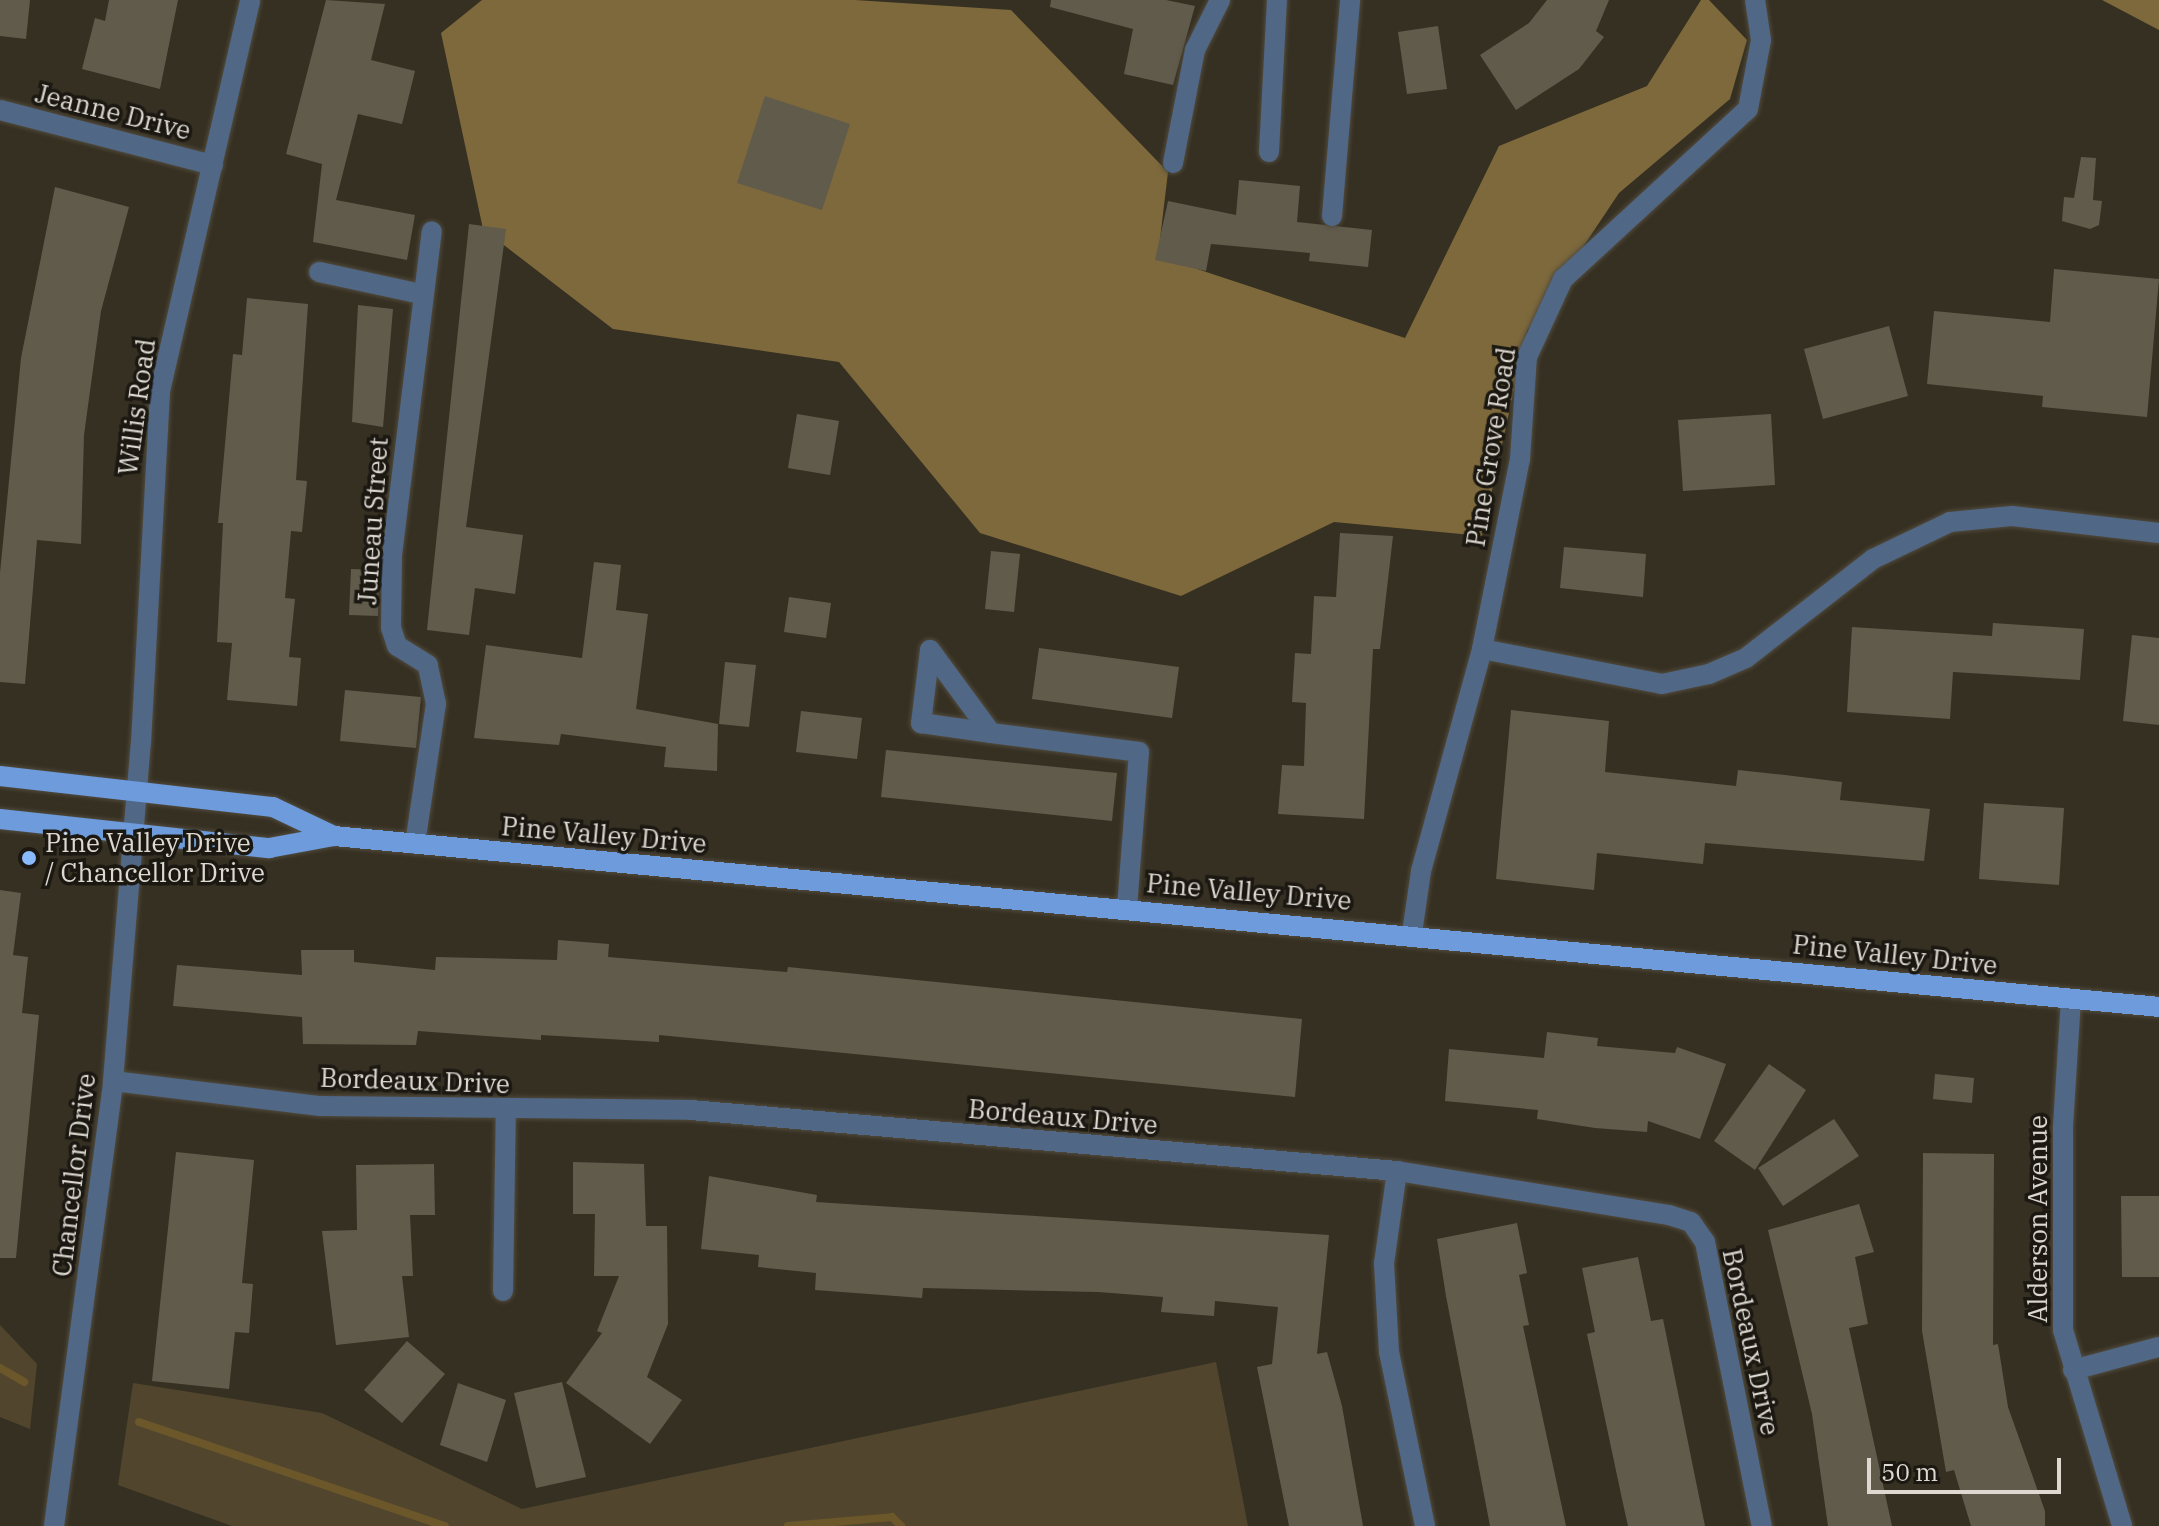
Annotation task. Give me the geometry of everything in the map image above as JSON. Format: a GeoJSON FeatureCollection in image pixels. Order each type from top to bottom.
{"type":"FeatureCollection","features":[{"type":"Feature","properties":{"kind":"main road","name":"Pine Valley Drive"},"geometry":{"type":"LineString","coordinates":[[0,776],[273,807],[334,836]]}},
{"type":"Feature","properties":{"kind":"main road","name":"Pine Valley Drive"},"geometry":{"type":"LineString","coordinates":[[0,819],[133,830],[269,848],[334,836],[1412,933],[2159,1007]]}},
{"type":"Feature","properties":{"kind":"street","name":"Willis Road"},"geometry":{"type":"LineString","coordinates":[[133,830],[160,391],[250,0]]}},
{"type":"Feature","properties":{"kind":"street"},"geometry":{"type":"LineString","coordinates":[[1173,163],[1195,50],[1220,0]]}},
{"type":"Feature","properties":{"kind":"street"},"geometry":{"type":"LineString","coordinates":[[1269,152],[1277,0]]}},
{"type":"Feature","properties":{"kind":"street"},"geometry":{"type":"LineString","coordinates":[[1332,216],[1350,0]]}},
{"type":"Feature","properties":{"kind":"street","name":"Pine Grove Road"},"geometry":{"type":"LineString","coordinates":[[1412,933],[1421,871],[1482,649],[1520,459],[1527,357],[1563,279],[1748,109],[1761,40],[1755,0]]}},
{"type":"Feature","properties":{"kind":"street","name":"Jeanne Drive"},"geometry":{"type":"LineString","coordinates":[[0,110],[213,165]]}},
{"type":"Feature","properties":{"kind":"street","name":"Juneau Street"},"geometry":{"type":"LineString","coordinates":[[415,844],[436,704],[428,665],[397,646],[391,628],[392,555],[421,294],[432,231]]}},
{"type":"Feature","properties":{"kind":"street"},"geometry":{"type":"LineString","coordinates":[[319,272],[421,294]]}},
{"type":"Feature","properties":{"kind":"street"},"geometry":{"type":"LineString","coordinates":[[1482,649],[1662,684],[1746,658],[1873,559],[1950,522],[2012,516],[2159,533]]}},
{"type":"Feature","properties":{"kind":"street"},"geometry":{"type":"LineString","coordinates":[[991,733],[1139,752],[1127,907]]}},
{"type":"Feature","properties":{"kind":"street","name":"Chancellor Drive"},"geometry":{"type":"LineString","coordinates":[[54,1526],[113,1081],[133,830]]}},
{"type":"Feature","properties":{"kind":"street","name":"Alderson Avenue"},"geometry":{"type":"LineString","coordinates":[[2071,999],[2062,1296],[2073,1370],[2122,1526]]}},
{"type":"Feature","properties":{"kind":"street","name":"Bordeaux Drive"},"geometry":{"type":"LineString","coordinates":[[113,1081],[321,1106],[691,1110],[1397,1171],[1691,1222],[1705,1242],[1762,1526]]}},
{"type":"Feature","properties":{"kind":"street"},"geometry":{"type":"LineString","coordinates":[[503,1291],[506,1110]]}},
{"type":"Feature","properties":{"kind":"street"},"geometry":{"type":"LineString","coordinates":[[1397,1171],[1384,1263],[1389,1352],[1425,1526]]}},
{"type":"Feature","properties":{"kind":"street"},"geometry":{"type":"LineString","coordinates":[[2073,1370],[2159,1347]]}},
{"type":"Feature","properties":{"kind":"shaded area"},"geometry":{"type":"Polygon","coordinates":[[[482,0],[855,0],[1011,10],[1168,172],[1158,256],[1405,338],[1499,146],[1647,86],[1701,0],[1709,0],[1747,40],[1730,99],[1619,193],[1527,331],[1482,536],[1334,522],[1181,596],[980,533],[839,362],[613,329],[483,229],[441,33],[482,0]]]}},
{"type":"Feature","properties":{"kind":"shaded area"},"geometry":{"type":"Polygon","coordinates":[[[2102,0],[2159,0],[2159,30],[2102,0]]]}},
{"type":"Feature","properties":{"kind":"shaded area"},"geometry":{"type":"Polygon","coordinates":[[[0,1325],[37,1364],[30,1429],[0,1417],[0,1325]]]}},
{"type":"Feature","properties":{"kind":"shaded area"},"geometry":{"type":"Polygon","coordinates":[[[1216,1362],[1248,1526],[232,1526],[118,1485],[133,1383],[322,1413],[522,1509],[1216,1362]]]}},
{"type":"Feature","properties":{"kind":"building"},"geometry":{"type":"Polygon","coordinates":[[[0,0],[30,0],[26,39],[0,36],[0,0]]]}},
{"type":"Feature","properties":{"kind":"building"},"geometry":{"type":"Polygon","coordinates":[[[109,0],[178,0],[160,89],[82,69],[95,18],[105,21],[109,0]]]}},
{"type":"Feature","properties":{"kind":"building"},"geometry":{"type":"Polygon","coordinates":[[[326,0],[385,4],[371,60],[415,71],[402,124],[358,114],[336,200],[415,215],[407,260],[313,242],[322,164],[286,154],[326,0]]]}},
{"type":"Feature","properties":{"kind":"building"},"geometry":{"type":"Polygon","coordinates":[[[1051,0],[1166,0],[1195,6],[1173,85],[1124,74],[1133,29],[1050,7],[1051,0]]]}},
{"type":"Feature","properties":{"kind":"building"},"geometry":{"type":"Polygon","coordinates":[[[1547,0],[1609,0],[1596,31],[1604,37],[1579,69],[1516,110],[1480,55],[1529,23],[1547,0]]]}},
{"type":"Feature","properties":{"kind":"building"},"geometry":{"type":"Polygon","coordinates":[[[1438,26],[1447,89],[1407,94],[1398,32],[1438,26]]]}},
{"type":"Feature","properties":{"kind":"building"},"geometry":{"type":"Polygon","coordinates":[[[765,96],[850,124],[822,210],[737,183],[765,96]]]}},
{"type":"Feature","properties":{"kind":"building"},"geometry":{"type":"Polygon","coordinates":[[[2081,157],[2096,158],[2093,200],[2102,201],[2099,225],[2090,229],[2062,221],[2064,197],[2074,198],[2081,157]]]}},
{"type":"Feature","properties":{"kind":"building"},"geometry":{"type":"Polygon","coordinates":[[[1239,180],[1300,186],[1297,222],[1372,230],[1368,267],[1309,261],[1310,253],[1211,244],[1206,271],[1155,260],[1168,201],[1236,215],[1239,180]]]}},
{"type":"Feature","properties":{"kind":"building"},"geometry":{"type":"Polygon","coordinates":[[[55,187],[129,207],[101,311],[84,435],[81,544],[37,540],[25,684],[0,682],[0,573],[21,358],[55,187]]]}},
{"type":"Feature","properties":{"kind":"building"},"geometry":{"type":"Polygon","coordinates":[[[469,224],[506,229],[466,527],[523,535],[515,594],[475,588],[469,635],[427,630],[469,224]]]}},
{"type":"Feature","properties":{"kind":"building"},"geometry":{"type":"Polygon","coordinates":[[[2054,269],[2159,279],[2147,417],[2042,407],[2043,396],[1927,384],[1934,311],[2050,322],[2054,269]]]}},
{"type":"Feature","properties":{"kind":"building"},"geometry":{"type":"Polygon","coordinates":[[[247,298],[308,304],[296,480],[307,481],[302,532],[291,531],[285,598],[295,599],[289,657],[301,658],[297,706],[227,700],[232,643],[217,642],[223,523],[218,523],[233,354],[242,355],[247,298]]]}},
{"type":"Feature","properties":{"kind":"building"},"geometry":{"type":"Polygon","coordinates":[[[358,305],[393,309],[383,427],[352,422],[358,305]]]}},
{"type":"Feature","properties":{"kind":"building"},"geometry":{"type":"Polygon","coordinates":[[[1889,326],[1908,396],[1823,419],[1804,349],[1889,326]]]}},
{"type":"Feature","properties":{"kind":"building"},"geometry":{"type":"Polygon","coordinates":[[[797,414],[839,421],[830,475],[788,468],[797,414]]]}},
{"type":"Feature","properties":{"kind":"building"},"geometry":{"type":"Polygon","coordinates":[[[1771,414],[1775,485],[1683,491],[1678,420],[1771,414]]]}},
{"type":"Feature","properties":{"kind":"building"},"geometry":{"type":"Polygon","coordinates":[[[1340,533],[1393,536],[1380,649],[1373,649],[1364,819],[1278,814],[1282,765],[1304,766],[1306,703],[1292,702],[1295,653],[1311,654],[1314,596],[1336,597],[1340,533]]]}},
{"type":"Feature","properties":{"kind":"building"},"geometry":{"type":"Polygon","coordinates":[[[1564,547],[1646,554],[1643,597],[1560,588],[1564,547]]]}},
{"type":"Feature","properties":{"kind":"building"},"geometry":{"type":"Polygon","coordinates":[[[991,551],[1020,554],[1014,612],[985,609],[991,551]]]}},
{"type":"Feature","properties":{"kind":"building"},"geometry":{"type":"Polygon","coordinates":[[[594,562],[621,565],[616,610],[648,614],[636,709],[718,724],[717,771],[664,767],[666,747],[561,734],[559,745],[474,738],[486,645],[582,658],[594,562]]]}},
{"type":"Feature","properties":{"kind":"building"},"geometry":{"type":"Polygon","coordinates":[[[351,569],[379,570],[378,616],[349,615],[351,569]]]}},
{"type":"Feature","properties":{"kind":"building"},"geometry":{"type":"Polygon","coordinates":[[[789,597],[831,603],[826,638],[784,632],[789,597]]]}},
{"type":"Feature","properties":{"kind":"building"},"geometry":{"type":"Polygon","coordinates":[[[1993,623],[2084,629],[2080,680],[1953,672],[1950,719],[1847,712],[1852,627],[1992,636],[1993,623]]]}},
{"type":"Feature","properties":{"kind":"building"},"geometry":{"type":"Polygon","coordinates":[[[2132,635],[2159,638],[2159,725],[2123,721],[2132,635]]]}},
{"type":"Feature","properties":{"kind":"building"},"geometry":{"type":"Polygon","coordinates":[[[1039,648],[1179,667],[1172,718],[1032,699],[1039,648]]]}},
{"type":"Feature","properties":{"kind":"building"},"geometry":{"type":"Polygon","coordinates":[[[725,662],[756,665],[749,727],[719,724],[725,662]]]}},
{"type":"Feature","properties":{"kind":"building"},"geometry":{"type":"Polygon","coordinates":[[[345,690],[421,697],[416,748],[340,741],[345,690]]]}},
{"type":"Feature","properties":{"kind":"building"},"geometry":{"type":"Polygon","coordinates":[[[1511,710],[1609,721],[1605,772],[1736,786],[1738,770],[1785,775],[1842,782],[1840,800],[1930,809],[1924,861],[1705,843],[1703,864],[1597,853],[1594,890],[1496,879],[1511,710]]]}},
{"type":"Feature","properties":{"kind":"building"},"geometry":{"type":"Polygon","coordinates":[[[801,711],[862,718],[857,759],[796,752],[801,711]]]}},
{"type":"Feature","properties":{"kind":"building"},"geometry":{"type":"Polygon","coordinates":[[[886,750],[1117,773],[1112,821],[881,797],[886,750]]]}},
{"type":"Feature","properties":{"kind":"building"},"geometry":{"type":"Polygon","coordinates":[[[1984,803],[2064,808],[2059,885],[1979,879],[1984,803]]]}},
{"type":"Feature","properties":{"kind":"building"},"geometry":{"type":"Polygon","coordinates":[[[0,890],[21,893],[13,955],[28,957],[22,1013],[39,1015],[16,1258],[0,1258],[0,890]]]}},
{"type":"Feature","properties":{"kind":"building"},"geometry":{"type":"Polygon","coordinates":[[[558,940],[609,944],[608,957],[787,972],[788,967],[1302,1019],[1295,1097],[659,1035],[659,1042],[541,1035],[541,1040],[418,1031],[416,1045],[303,1044],[302,1017],[173,1006],[177,965],[302,975],[301,950],[354,950],[354,962],[435,970],[436,957],[557,960],[558,940]]]}},
{"type":"Feature","properties":{"kind":"building"},"geometry":{"type":"Polygon","coordinates":[[[1547,1032],[1598,1038],[1597,1046],[1675,1053],[1677,1047],[1726,1064],[1700,1139],[1648,1121],[1647,1132],[1595,1128],[1537,1119],[1538,1110],[1445,1101],[1449,1049],[1544,1058],[1547,1032]]]}},
{"type":"Feature","properties":{"kind":"building"},"geometry":{"type":"Polygon","coordinates":[[[1769,1064],[1806,1090],[1755,1170],[1714,1141],[1769,1064]]]}},
{"type":"Feature","properties":{"kind":"building"},"geometry":{"type":"Polygon","coordinates":[[[1935,1074],[1974,1078],[1972,1103],[1933,1099],[1935,1074]]]}},
{"type":"Feature","properties":{"kind":"building"},"geometry":{"type":"Polygon","coordinates":[[[1834,1119],[1859,1156],[1783,1206],[1758,1168],[1834,1119]]]}},
{"type":"Feature","properties":{"kind":"building"},"geometry":{"type":"Polygon","coordinates":[[[176,1152],[254,1160],[242,1283],[253,1284],[249,1333],[235,1332],[229,1389],[152,1381],[176,1152]]]}},
{"type":"Feature","properties":{"kind":"building"},"geometry":{"type":"Polygon","coordinates":[[[1923,1153],[1994,1154],[1993,1345],[1998,1344],[2008,1407],[2045,1511],[2045,1526],[1971,1526],[1954,1470],[1946,1472],[1922,1331],[1923,1153]]]}},
{"type":"Feature","properties":{"kind":"building"},"geometry":{"type":"Polygon","coordinates":[[[573,1162],[644,1164],[646,1226],[667,1226],[668,1324],[647,1377],[682,1400],[650,1444],[566,1383],[602,1333],[597,1331],[619,1276],[594,1276],[595,1214],[573,1214],[573,1162]]]}},
{"type":"Feature","properties":{"kind":"building"},"geometry":{"type":"Polygon","coordinates":[[[434,1164],[435,1215],[410,1215],[413,1276],[402,1276],[409,1337],[336,1345],[322,1231],[357,1230],[356,1165],[434,1164]]]}},
{"type":"Feature","properties":{"kind":"building"},"geometry":{"type":"Polygon","coordinates":[[[709,1176],[817,1195],[816,1202],[1329,1235],[1317,1354],[1327,1352],[1342,1406],[1363,1526],[1289,1526],[1257,1367],[1272,1364],[1278,1307],[1215,1301],[1214,1316],[1161,1312],[1163,1297],[1098,1292],[923,1288],[922,1298],[815,1290],[816,1273],[758,1267],[759,1255],[701,1249],[709,1176]]]}},
{"type":"Feature","properties":{"kind":"building"},"geometry":{"type":"Polygon","coordinates":[[[2121,1196],[2159,1196],[2159,1277],[2122,1277],[2121,1196]]]}},
{"type":"Feature","properties":{"kind":"building"},"geometry":{"type":"Polygon","coordinates":[[[1859,1204],[1874,1252],[1855,1257],[1868,1324],[1849,1328],[1892,1526],[1828,1526],[1812,1414],[1768,1230],[1859,1204]]]}},
{"type":"Feature","properties":{"kind":"building"},"geometry":{"type":"Polygon","coordinates":[[[1517,1223],[1527,1273],[1519,1275],[1529,1325],[1523,1326],[1566,1526],[1490,1526],[1446,1296],[1437,1239],[1517,1223]]]}},
{"type":"Feature","properties":{"kind":"building"},"geometry":{"type":"Polygon","coordinates":[[[1638,1257],[1651,1321],[1663,1319],[1705,1526],[1628,1526],[1587,1334],[1595,1332],[1582,1268],[1638,1257]]]}},
{"type":"Feature","properties":{"kind":"building"},"geometry":{"type":"Polygon","coordinates":[[[407,1341],[445,1374],[402,1423],[364,1390],[407,1341]]]}},
{"type":"Feature","properties":{"kind":"building"},"geometry":{"type":"Polygon","coordinates":[[[562,1382],[586,1477],[536,1488],[514,1393],[562,1382]]]}},
{"type":"Feature","properties":{"kind":"building"},"geometry":{"type":"Polygon","coordinates":[[[458,1383],[506,1400],[487,1462],[440,1445],[458,1383]]]}},
{"type":"Feature","properties":{"kind":"waterway"},"geometry":{"type":"LineString","coordinates":[[0,1368],[24,1382]]}},
{"type":"Feature","properties":{"kind":"waterway"},"geometry":{"type":"LineString","coordinates":[[139,1422],[445,1526]]}},
{"type":"Feature","properties":{"kind":"waterway"},"geometry":{"type":"LineString","coordinates":[[788,1526],[892,1517],[901,1526]]}},
{"type":"Feature","properties":{"kind":"place","name":"Pine Valley Drive / Chancellor Drive"},"geometry":{"type":"Point","coordinates":[29,858]}}]}
